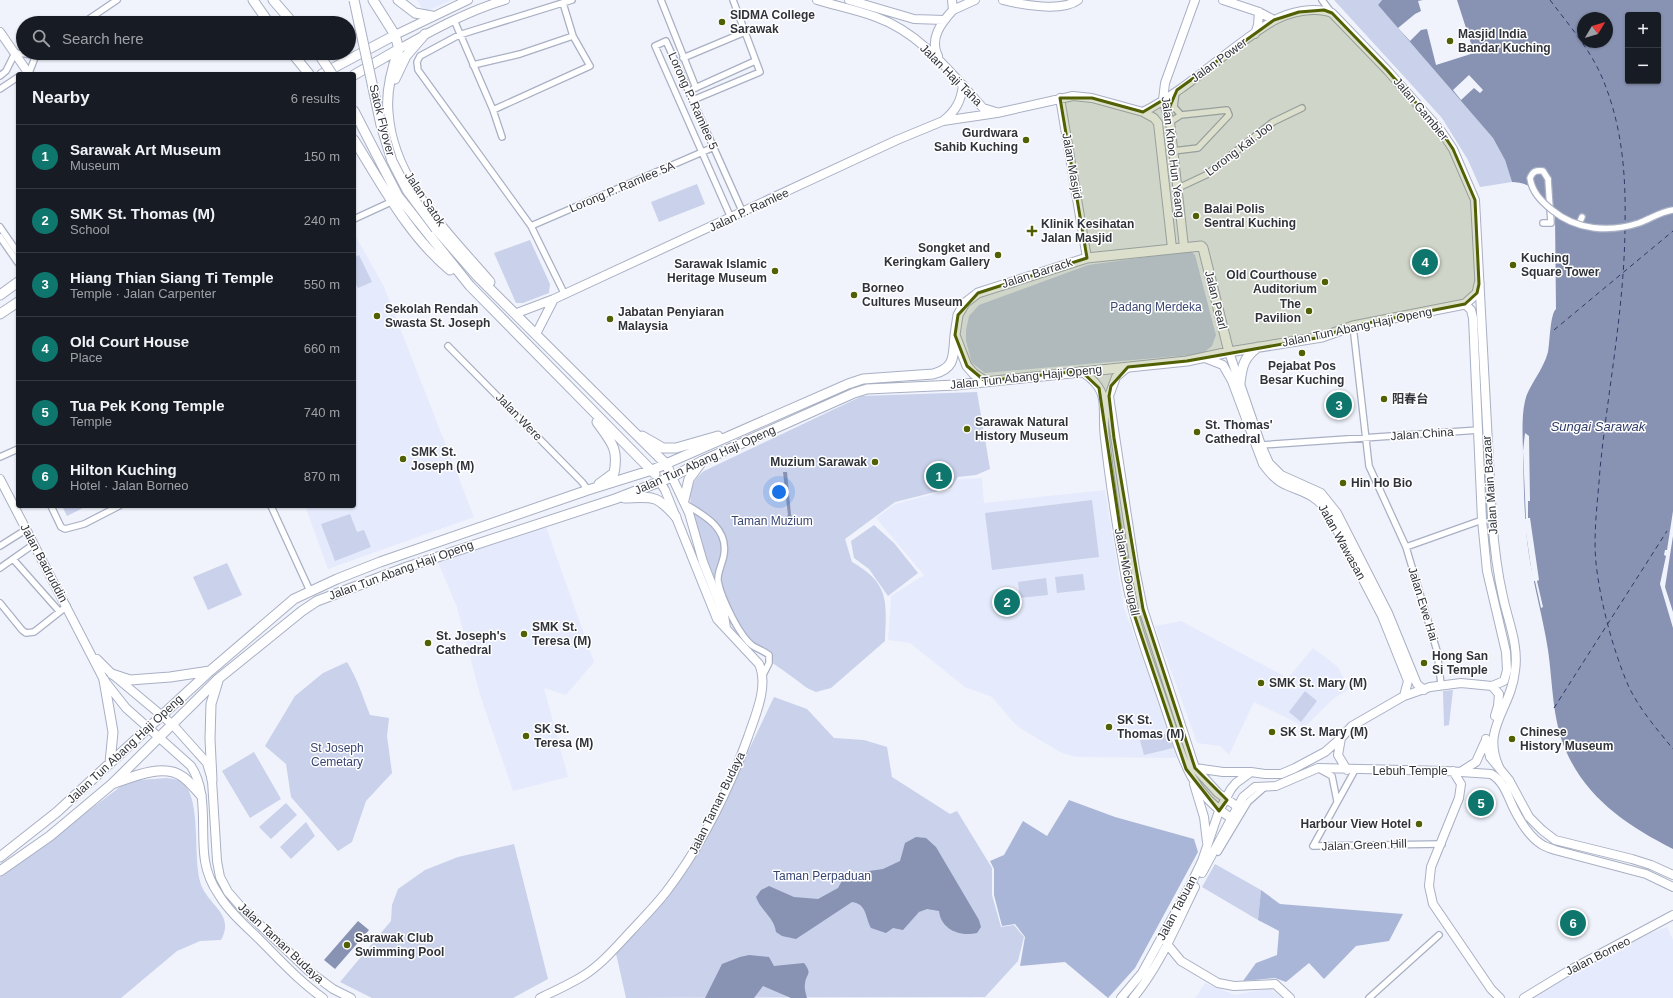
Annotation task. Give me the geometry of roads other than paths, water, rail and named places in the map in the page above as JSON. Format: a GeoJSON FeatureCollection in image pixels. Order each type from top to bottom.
{"type":"FeatureCollection","features":[{"type":"Feature","properties":{"kind":"main road"},"geometry":{"type":"LineString","coordinates":[[252,0],[264,16]]}},
{"type":"Feature","properties":{"kind":"main road"},"geometry":{"type":"LineString","coordinates":[[273,0],[287,16]]}},
{"type":"Feature","properties":{"kind":"main road","name":"Satok Flyover"},"geometry":{"type":"LineString","coordinates":[[354,0],[381,125],[392,161],[407,190],[436,229]]}},
{"type":"Feature","properties":{"kind":"main road"},"geometry":{"type":"LineString","coordinates":[[373,0],[395,35],[399,49]]}},
{"type":"Feature","properties":{"kind":"main road"},"geometry":{"type":"LineString","coordinates":[[398,0],[414,13],[432,16]]}},
{"type":"Feature","properties":{"kind":"main road"},"geometry":{"type":"LineString","coordinates":[[356,56],[432,16],[468,0]]}},
{"type":"Feature","properties":{"kind":"main road"},"geometry":{"type":"LineString","coordinates":[[356,73],[454,20],[505,0]]}},
{"type":"Feature","properties":{"kind":"main road","name":"Jalan Haji Taha"},"geometry":{"type":"LineString","coordinates":[[817,0],[876,17],[894,26],[924,46],[983,108],[997,113]]}},
{"type":"Feature","properties":{"kind":"main road"},"geometry":{"type":"LineString","coordinates":[[849,0],[914,19],[944,20]]}},
{"type":"Feature","properties":{"kind":"main road"},"geometry":{"type":"LineString","coordinates":[[952,0],[953,10]]}},
{"type":"Feature","properties":{"kind":"main road"},"geometry":{"type":"LineString","coordinates":[[941,63],[934,48],[936,33],[944,20],[953,10],[975,0]]}},
{"type":"Feature","properties":{"kind":"main road"},"geometry":{"type":"LineString","coordinates":[[1003,0],[1025,5],[1055,6],[1065,6],[1078,0]]}},
{"type":"Feature","properties":{"kind":"main road","name":"Jalan Khoo Hun Yeang"},"geometry":{"type":"LineString","coordinates":[[1184,247],[1176,190],[1170,122],[1163,100],[1165,83],[1195,0]]}},
{"type":"Feature","properties":{"kind":"main road"},"geometry":{"type":"LineString","coordinates":[[1223,0],[1259,12],[1274,20],[1299,12],[1314,10],[1324,10],[1332,13]]}},
{"type":"Feature","properties":{"kind":"main road"},"geometry":{"type":"LineString","coordinates":[[1255,34],[1258,25],[1259,12]]}},
{"type":"Feature","properties":{"kind":"main road","name":"Jalan Gambier"},"geometry":{"type":"LineString","coordinates":[[1332,13],[1387,70],[1441,131],[1453,149],[1475,200],[1479,284]]}},
{"type":"Feature","properties":{"kind":"main road","name":"Jalan Power"},"geometry":{"type":"LineString","coordinates":[[1143,112],[1163,100],[1274,20]]}},
{"type":"Feature","properties":{"kind":"main road"},"geometry":{"type":"LineString","coordinates":[[0,32],[15,53]]}},
{"type":"Feature","properties":{"kind":"main road"},"geometry":{"type":"LineString","coordinates":[[388,95],[406,56],[426,34]]}},
{"type":"Feature","properties":{"kind":"main road","name":"Jalan Satok"},"geometry":{"type":"LineString","coordinates":[[399,49],[388,95],[388,111],[394,143],[401,163],[424,202],[451,236],[518,313],[525,324]]}},
{"type":"Feature","properties":{"kind":"main road"},"geometry":{"type":"LineString","coordinates":[[19,60],[26,72]]}},
{"type":"Feature","properties":{"kind":"main road"},"geometry":{"type":"LineString","coordinates":[[298,60],[307,72]]}},
{"type":"Feature","properties":{"kind":"main road"},"geometry":{"type":"LineString","coordinates":[[323,60],[331,72]]}},
{"type":"Feature","properties":{"kind":"main road"},"geometry":{"type":"LineString","coordinates":[[326,72],[348,60]]}},
{"type":"Feature","properties":{"kind":"main road"},"geometry":{"type":"LineString","coordinates":[[1165,83],[1170,90],[1177,90]]}},
{"type":"Feature","properties":{"kind":"main road","name":"Jalan P. Ramlee"},"geometry":{"type":"LineString","coordinates":[[943,121],[954,112],[962,97],[963,86]]}},
{"type":"Feature","properties":{"kind":"main road","name":"Jalan P. Ramlee"},"geometry":{"type":"LineString","coordinates":[[518,313],[554,300],[897,140],[943,121],[997,113],[1073,96],[1092,98],[1143,112]]}},
{"type":"Feature","properties":{"kind":"main road","name":"Jalan Masjid"},"geometry":{"type":"LineString","coordinates":[[1060,98],[1087,258]]}},
{"type":"Feature","properties":{"kind":"main road","name":"Jalan Khoo Hun Yeang"},"geometry":{"type":"LineString","coordinates":[[1143,112],[1154,118],[1158,124],[1172,248]]}},
{"type":"Feature","properties":{"kind":"main road","name":"Jalan Satok"},"geometry":{"type":"LineString","coordinates":[[356,115],[398,196],[428,236],[470,286],[584,403],[652,470]]}},
{"type":"Feature","properties":{"kind":"main road","name":"Jalan Satok"},"geometry":{"type":"LineString","coordinates":[[356,143],[391,202],[422,242],[447,267],[470,286]]}},
{"type":"Feature","properties":{"kind":"main road","name":"Jalan Satok"},"geometry":{"type":"LineString","coordinates":[[436,229],[477,276],[630,430],[666,464]]}},
{"type":"Feature","properties":{"kind":"main road","name":"Jalan Barrack"},"geometry":{"type":"LineString","coordinates":[[985,381],[974,374],[967,366],[955,335],[958,315],[965,303],[978,293],[1087,258],[1200,245],[1203,248]]}},
{"type":"Feature","properties":{"kind":"main road","name":"Jalan Pearl"},"geometry":{"type":"LineString","coordinates":[[1203,248],[1229,352]]}},
{"type":"Feature","properties":{"kind":"main road"},"geometry":{"type":"LineString","coordinates":[[0,294],[16,283]]}},
{"type":"Feature","properties":{"kind":"main road"},"geometry":{"type":"LineString","coordinates":[[1465,304],[1477,293],[1479,284]]}},
{"type":"Feature","properties":{"kind":"main road","name":"Jalan Main Bazaar"},"geometry":{"type":"LineString","coordinates":[[1479,284],[1492,518],[1497,568],[1515,647],[1515,671],[1512,684],[1494,731],[1492,741],[1494,757],[1500,769]]}},
{"type":"Feature","properties":{"kind":"main road"},"geometry":{"type":"LineString","coordinates":[[536,334],[554,300]]}},
{"type":"Feature","properties":{"kind":"main road"},"geometry":{"type":"LineString","coordinates":[[0,314],[16,303]]}},
{"type":"Feature","properties":{"kind":"main road","name":"Jalan Main Bazaar"},"geometry":{"type":"LineString","coordinates":[[1465,304],[1471,310],[1474,318],[1482,520],[1487,571],[1506,652],[1507,670],[1505,678],[1500,684],[1492,686]]}},
{"type":"Feature","properties":{"kind":"main road","name":"Jalan Tun Abang Haji Openg"},"geometry":{"type":"LineString","coordinates":[[0,872],[50,836],[112,784],[218,679],[316,601],[458,549],[615,499],[660,482],[702,461],[854,393],[867,389],[956,385],[1187,361],[1229,352],[1322,337],[1353,326],[1465,304]]}},
{"type":"Feature","properties":{"kind":"main road","name":"Jalan Tun Abang Haji Openg"},"geometry":{"type":"LineString","coordinates":[[0,857],[57,812],[146,728],[294,599],[380,562],[588,490],[652,470],[863,379],[943,372],[950,366],[955,335]]}},
{"type":"Feature","properties":{"kind":"main road"},"geometry":{"type":"LineString","coordinates":[[1240,382],[1244,360],[1258,347]]}},
{"type":"Feature","properties":{"kind":"main road","name":"Jalan Wawasan"},"geometry":{"type":"LineString","coordinates":[[1229,352],[1261,445],[1269,463],[1274,470],[1281,475],[1321,493],[1337,513],[1388,613],[1417,684],[1424,690]]}},
{"type":"Feature","properties":{"kind":"main road","name":"Jalan Wawasan"},"geometry":{"type":"LineString","coordinates":[[1205,358],[1223,365],[1232,381],[1263,464],[1272,475],[1286,485],[1304,491],[1319,501],[1326,509],[1382,616],[1408,682],[1404,696]]}},
{"type":"Feature","properties":{"kind":"main road","name":"Jalan McDougall"},"geometry":{"type":"LineString","coordinates":[[1128,367],[1116,378],[1109,396],[1135,569],[1143,609],[1195,768],[1218,793],[1238,807]]}},
{"type":"Feature","properties":{"kind":"main road","name":"Jalan McDougall"},"geometry":{"type":"LineString","coordinates":[[1081,371],[1091,378],[1099,388],[1103,398],[1106,444],[1132,608],[1186,769],[1193,782],[1219,811],[1231,818]]}},
{"type":"Feature","properties":{"kind":"main road"},"geometry":{"type":"LineString","coordinates":[[584,403],[614,446],[617,456],[614,473],[588,490]]}},
{"type":"Feature","properties":{"kind":"main road"},"geometry":{"type":"LineString","coordinates":[[630,430],[663,448],[676,448],[752,426]]}},
{"type":"Feature","properties":{"kind":"main road"},"geometry":{"type":"LineString","coordinates":[[685,502],[689,479],[702,461]]}},
{"type":"Feature","properties":{"kind":"main road"},"geometry":{"type":"LineString","coordinates":[[666,464],[685,502],[702,562],[724,615],[726,628]]}},
{"type":"Feature","properties":{"kind":"main road"},"geometry":{"type":"LineString","coordinates":[[652,470],[660,482],[676,517],[717,619],[726,628],[731,636],[757,662],[763,675]]}},
{"type":"Feature","properties":{"kind":"main road","name":"Jalan Badruddin"},"geometry":{"type":"LineString","coordinates":[[0,479],[88,647],[126,708],[159,739]]}},
{"type":"Feature","properties":{"kind":"main road"},"geometry":{"type":"LineString","coordinates":[[615,499],[657,498],[663,502],[676,517]]}},
{"type":"Feature","properties":{"kind":"main road"},"geometry":{"type":"LineString","coordinates":[[110,763],[113,732],[108,677],[130,680],[170,677],[210,671]]}},
{"type":"Feature","properties":{"kind":"main road","name":"Jalan Taman Budaya"},"geometry":{"type":"LineString","coordinates":[[540,998],[584,975],[606,958],[666,893],[690,858],[708,827],[742,755],[755,718],[764,680],[763,675]]}},
{"type":"Feature","properties":{"kind":"main road","name":"Jalan Badruddin"},"geometry":{"type":"LineString","coordinates":[[108,677],[173,725]]}},
{"type":"Feature","properties":{"kind":"main road"},"geometry":{"type":"LineString","coordinates":[[212,780],[210,740],[211,704],[218,679]]}},
{"type":"Feature","properties":{"kind":"main road"},"geometry":{"type":"LineString","coordinates":[[1195,768],[1223,772],[1281,774],[1309,761],[1342,738],[1352,726],[1404,696],[1441,684],[1460,683],[1492,686],[1499,694],[1498,706],[1476,762],[1462,771]]}},
{"type":"Feature","properties":{"kind":"main road"},"geometry":{"type":"LineString","coordinates":[[1498,706],[1507,699]]}},
{"type":"Feature","properties":{"kind":"main road","name":"Jalan Taman Budaya"},"geometry":{"type":"LineString","coordinates":[[173,725],[207,763],[212,780],[217,861],[220,877],[228,892],[242,908],[310,972],[333,989],[351,998]]}},
{"type":"Feature","properties":{"kind":"main road"},"geometry":{"type":"LineString","coordinates":[[1342,738],[1338,755],[1351,770]]}},
{"type":"Feature","properties":{"kind":"main road","name":"Jalan Taman Budaya"},"geometry":{"type":"LineString","coordinates":[[159,739],[191,766],[198,778],[201,795],[205,862],[210,879],[218,894],[224,903],[265,946],[312,991],[323,998]]}},
{"type":"Feature","properties":{"kind":"main road"},"geometry":{"type":"LineString","coordinates":[[1486,739],[1490,757],[1509,780],[1529,816],[1542,830],[1556,840],[1639,861],[1673,875]]}},
{"type":"Feature","properties":{"kind":"main road","name":"Lebuh Temple"},"geometry":{"type":"LineString","coordinates":[[1318,768],[1351,770],[1462,771],[1491,774],[1496,776],[1504,786],[1515,811],[1531,834],[1541,844],[1555,850],[1646,874],[1673,887]]}},
{"type":"Feature","properties":{"kind":"main road","name":"Jalan Tabuan"},"geometry":{"type":"LineString","coordinates":[[1133,998],[1146,982],[1167,944],[1211,856],[1243,797],[1255,787],[1276,786],[1318,768]]}},
{"type":"Feature","properties":{"kind":"main road"},"geometry":{"type":"LineString","coordinates":[[112,784],[158,771],[171,772],[182,776],[201,795]]}},
{"type":"Feature","properties":{"kind":"main road"},"geometry":{"type":"LineString","coordinates":[[1453,771],[1462,784],[1459,798],[1430,874],[1429,886],[1433,904],[1491,989],[1500,998]]}},
{"type":"Feature","properties":{"kind":"main road","name":"Jalan Tabuan"},"geometry":{"type":"LineString","coordinates":[[1122,998],[1142,973],[1191,884],[1208,845],[1219,811],[1227,800],[1231,789],[1236,783],[1251,772]]}},
{"type":"Feature","properties":{"kind":"main road"},"geometry":{"type":"LineString","coordinates":[[1193,782],[1204,817],[1208,845]]}},
{"type":"Feature","properties":{"kind":"main road","name":"Jalan Borneo"},"geometry":{"type":"LineString","coordinates":[[1524,998],[1570,970],[1673,915]]}},
{"type":"Feature","properties":{"kind":"main road"},"geometry":{"type":"LineString","coordinates":[[1167,944],[1181,961],[1218,983],[1234,986],[1275,984],[1290,998]]}},
{"type":"Feature","properties":{"kind":"street"},"geometry":{"type":"LineString","coordinates":[[93,16],[117,0]]}},
{"type":"Feature","properties":{"kind":"street"},"geometry":{"type":"LineString","coordinates":[[565,295],[531,226],[418,70],[417,62],[420,56],[459,35],[572,0]]}},
{"type":"Feature","properties":{"kind":"street"},"geometry":{"type":"LineString","coordinates":[[661,0],[696,88]]}},
{"type":"Feature","properties":{"kind":"street"},"geometry":{"type":"LineString","coordinates":[[693,100],[760,72],[733,0]]}},
{"type":"Feature","properties":{"kind":"street"},"geometry":{"type":"LineString","coordinates":[[1322,0],[1332,13]]}},
{"type":"Feature","properties":{"kind":"street"},"geometry":{"type":"LineString","coordinates":[[493,110],[590,66],[573,36],[562,2]]}},
{"type":"Feature","properties":{"kind":"street"},"geometry":{"type":"LineString","coordinates":[[454,20],[459,35],[493,110],[502,136]]}},
{"type":"Feature","properties":{"kind":"street"},"geometry":{"type":"LineString","coordinates":[[683,58],[744,32]]}},
{"type":"Feature","properties":{"kind":"street"},"geometry":{"type":"LineString","coordinates":[[473,65],[520,54],[573,36]]}},
{"type":"Feature","properties":{"kind":"street","name":"Lorong P. Ramlee 5"},"geometry":{"type":"LineString","coordinates":[[731,218],[655,46],[666,42],[743,213]]}},
{"type":"Feature","properties":{"kind":"street"},"geometry":{"type":"LineString","coordinates":[[0,76],[6,71],[15,53]]}},
{"type":"Feature","properties":{"kind":"street"},"geometry":{"type":"LineString","coordinates":[[28,72],[34,60]]}},
{"type":"Feature","properties":{"kind":"street"},"geometry":{"type":"LineString","coordinates":[[689,91],[755,61]]}},
{"type":"Feature","properties":{"kind":"street"},"geometry":{"type":"LineString","coordinates":[[0,89],[16,78]]}},
{"type":"Feature","properties":{"kind":"street"},"geometry":{"type":"LineString","coordinates":[[1177,90],[1174,97],[1174,107],[1181,115]]}},
{"type":"Feature","properties":{"kind":"street","name":"Lorong Kai Joo"},"geometry":{"type":"LineString","coordinates":[[1176,190],[1206,174],[1273,122],[1302,108]]}},
{"type":"Feature","properties":{"kind":"street"},"geometry":{"type":"LineString","coordinates":[[1170,122],[1181,115],[1227,110],[1229,115],[1198,148],[1173,151]]}},
{"type":"Feature","properties":{"kind":"street","name":"Lorong P. Ramlee 5A"},"geometry":{"type":"LineString","coordinates":[[531,226],[714,148]]}},
{"type":"Feature","properties":{"kind":"street"},"geometry":{"type":"LineString","coordinates":[[1543,223],[1551,223],[1550,208],[1549,201],[1548,179],[1543,171],[1538,170],[1531,174],[1530,178],[1531,185],[1541,201],[1547,206],[1553,211],[1560,216],[1586,227],[1605,229],[1625,227],[1673,210]]}},
{"type":"Feature","properties":{"kind":"street"},"geometry":{"type":"LineString","coordinates":[[356,218],[391,202]]}},
{"type":"Feature","properties":{"kind":"street"},"geometry":{"type":"LineString","coordinates":[[1579,224],[1582,217]]}},
{"type":"Feature","properties":{"kind":"street"},"geometry":{"type":"LineString","coordinates":[[0,227],[16,249]]}},
{"type":"Feature","properties":{"kind":"street"},"geometry":{"type":"LineString","coordinates":[[0,237],[16,260]]}},
{"type":"Feature","properties":{"kind":"street","name":"Jalan Ewe Hai"},"geometry":{"type":"LineString","coordinates":[[1353,326],[1365,438],[1370,469],[1406,547],[1437,651],[1441,684]]}},
{"type":"Feature","properties":{"kind":"street","name":"Jalan Were"},"geometry":{"type":"LineString","coordinates":[[448,346],[582,482],[588,490]]}},
{"type":"Feature","properties":{"kind":"street","name":"Jalan China"},"geometry":{"type":"LineString","coordinates":[[1261,445],[1479,430]]}},
{"type":"Feature","properties":{"kind":"street"},"geometry":{"type":"LineString","coordinates":[[0,457],[16,450]]}},
{"type":"Feature","properties":{"kind":"street"},"geometry":{"type":"LineString","coordinates":[[685,502],[708,517],[719,529],[724,543],[724,554],[718,579],[720,588],[737,625],[746,639],[768,655],[769,663],[763,675]]}},
{"type":"Feature","properties":{"kind":"street"},"geometry":{"type":"LineString","coordinates":[[52,508],[61,526],[65,529],[72,528],[115,508]]}},
{"type":"Feature","properties":{"kind":"street"},"geometry":{"type":"LineString","coordinates":[[272,508],[310,591]]}},
{"type":"Feature","properties":{"kind":"street"},"geometry":{"type":"LineString","coordinates":[[1406,547],[1482,520]]}},
{"type":"Feature","properties":{"kind":"street"},"geometry":{"type":"LineString","coordinates":[[0,546],[26,529]]}},
{"type":"Feature","properties":{"kind":"street"},"geometry":{"type":"LineString","coordinates":[[0,568],[34,544]]}},
{"type":"Feature","properties":{"kind":"street"},"geometry":{"type":"LineString","coordinates":[[13,559],[59,611]]}},
{"type":"Feature","properties":{"kind":"street"},"geometry":{"type":"LineString","coordinates":[[0,603],[26,633],[34,632],[67,606]]}},
{"type":"Feature","properties":{"kind":"street"},"geometry":{"type":"LineString","coordinates":[[1318,768],[1332,776],[1337,801]]}},
{"type":"Feature","properties":{"kind":"street","name":"Jalan Green Hill"},"geometry":{"type":"LineString","coordinates":[[1351,770],[1337,801],[1313,846],[1442,844]]}},
{"type":"Feature","properties":{"kind":"street"},"geometry":{"type":"LineString","coordinates":[[1211,856],[1216,854],[1248,802],[1265,786]]}},
{"type":"Feature","properties":{"kind":"street"},"geometry":{"type":"LineString","coordinates":[[1369,998],[1439,935]]}},
{"type":"Feature","properties":{"kind":"water","name":"Sungai Sarawak"},"geometry":{"type":"Polygon","coordinates":[[[1382,0],[1673,0],[1673,849],[1625,821],[1597,797],[1575,768],[1561,739],[1555,714],[1544,626],[1527,543],[1524,506],[1522,428],[1525,401],[1529,390],[1546,359],[1552,316],[1556,309],[1555,215],[1548,202],[1538,192],[1526,185],[1512,182],[1505,160],[1493,138],[1378,5],[1382,0]]]}},
{"type":"Feature","properties":{"kind":"water"},"geometry":{"type":"Polygon","coordinates":[[[783,472],[787,472],[791,515],[793,517],[790,520],[786,517],[788,515],[783,472]]]}},
{"type":"Feature","properties":{"kind":"water"},"geometry":{"type":"Polygon","coordinates":[[[916,837],[926,838],[936,847],[979,920],[981,927],[977,933],[965,934],[953,931],[944,923],[939,911],[927,909],[919,912],[903,930],[893,928],[886,933],[871,928],[863,908],[857,903],[852,902],[796,939],[782,936],[776,932],[773,922],[756,897],[761,890],[769,886],[794,897],[818,899],[838,888],[843,879],[849,874],[883,869],[900,861],[905,843],[916,837]]]}},
{"type":"Feature","properties":{"kind":"water","name":"Sarawak Club Swimming Pool"},"geometry":{"type":"Polygon","coordinates":[[[358,921],[369,930],[335,969],[324,960],[358,921]]]}},
{"type":"Feature","properties":{"kind":"water"},"geometry":{"type":"Polygon","coordinates":[[[749,955],[769,957],[774,966],[804,963],[809,972],[805,986],[807,998],[791,998],[763,986],[754,998],[705,998],[722,964],[749,955]]]}},
{"type":"Feature","properties":{"kind":"place","name":"SIDMA College Sarawak"},"geometry":{"type":"Point","coordinates":[722,22]}},
{"type":"Feature","properties":{"kind":"place","name":"Masjid India Bandar Kuching"},"geometry":{"type":"Point","coordinates":[1450,41]}},
{"type":"Feature","properties":{"kind":"place","name":"Gurdwara Sahib Kuching"},"geometry":{"type":"Point","coordinates":[1026,140]}},
{"type":"Feature","properties":{"kind":"place","name":"Balai Polis Sentral Kuching"},"geometry":{"type":"Point","coordinates":[1196,216]}},
{"type":"Feature","properties":{"kind":"place","name":"Klinik Kesihatan Jalan Masjid"},"geometry":{"type":"Point","coordinates":[1032,231]}},
{"type":"Feature","properties":{"kind":"place","name":"Songket and Keringkam Gallery"},"geometry":{"type":"Point","coordinates":[998,255]}},
{"type":"Feature","properties":{"kind":"place","name":"Old Court House"},"geometry":{"type":"Point","coordinates":[1425,262]}},
{"type":"Feature","properties":{"kind":"place","name":"Kuching Square Tower"},"geometry":{"type":"Point","coordinates":[1513,265]}},
{"type":"Feature","properties":{"kind":"place","name":"Sarawak Islamic Heritage Museum"},"geometry":{"type":"Point","coordinates":[775,271]}},
{"type":"Feature","properties":{"kind":"place","name":"Old Courthouse Auditorium"},"geometry":{"type":"Point","coordinates":[1325,282]}},
{"type":"Feature","properties":{"kind":"place","name":"Borneo Cultures Museum"},"geometry":{"type":"Point","coordinates":[854,295]}},
{"type":"Feature","properties":{"kind":"place","name":"The Pavilion"},"geometry":{"type":"Point","coordinates":[1309,311]}},
{"type":"Feature","properties":{"kind":"place","name":"Sekolah Rendah Swasta St. Joseph"},"geometry":{"type":"Point","coordinates":[377,316]}},
{"type":"Feature","properties":{"kind":"place","name":"Jabatan Penyiaran Malaysia"},"geometry":{"type":"Point","coordinates":[610,319]}},
{"type":"Feature","properties":{"kind":"place","name":"Pejabat Pos Besar Kuching"},"geometry":{"type":"Point","coordinates":[1302,353]}},
{"type":"Feature","properties":{"kind":"place","name":"阳春台"},"geometry":{"type":"Point","coordinates":[1384,399]}},
{"type":"Feature","properties":{"kind":"place","name":"Hiang Thian Siang Ti Temple"},"geometry":{"type":"Point","coordinates":[1339,405]}},
{"type":"Feature","properties":{"kind":"place","name":"Sarawak Natural History Museum"},"geometry":{"type":"Point","coordinates":[967,429]}},
{"type":"Feature","properties":{"kind":"place","name":"St. Thomas' Cathedral"},"geometry":{"type":"Point","coordinates":[1197,432]}},
{"type":"Feature","properties":{"kind":"place","name":"SMK St. Joseph (M)"},"geometry":{"type":"Point","coordinates":[403,459]}},
{"type":"Feature","properties":{"kind":"place","name":"Muzium Sarawak"},"geometry":{"type":"Point","coordinates":[875,462]}},
{"type":"Feature","properties":{"kind":"place","name":"Sarawak Art Museum"},"geometry":{"type":"Point","coordinates":[939,476]}},
{"type":"Feature","properties":{"kind":"place","name":"Hin Ho Bio"},"geometry":{"type":"Point","coordinates":[1343,483]}},
{"type":"Feature","properties":{"kind":"place","name":"SMK St. Thomas (M)"},"geometry":{"type":"Point","coordinates":[1007,602]}},
{"type":"Feature","properties":{"kind":"place","name":"SMK St. Teresa (M)"},"geometry":{"type":"Point","coordinates":[524,634]}},
{"type":"Feature","properties":{"kind":"place","name":"St. Joseph's Cathedral"},"geometry":{"type":"Point","coordinates":[428,643]}},
{"type":"Feature","properties":{"kind":"place","name":"Hong San Si Temple"},"geometry":{"type":"Point","coordinates":[1424,663]}},
{"type":"Feature","properties":{"kind":"place","name":"SMK St. Mary (M)"},"geometry":{"type":"Point","coordinates":[1261,683]}},
{"type":"Feature","properties":{"kind":"place","name":"SK St. Thomas (M)"},"geometry":{"type":"Point","coordinates":[1109,727]}},
{"type":"Feature","properties":{"kind":"place","name":"SK St. Mary (M)"},"geometry":{"type":"Point","coordinates":[1272,732]}},
{"type":"Feature","properties":{"kind":"place","name":"SK St. Teresa (M)"},"geometry":{"type":"Point","coordinates":[526,736]}},
{"type":"Feature","properties":{"kind":"place","name":"Chinese History Museum"},"geometry":{"type":"Point","coordinates":[1512,739]}},
{"type":"Feature","properties":{"kind":"place","name":"Tua Pek Kong Temple"},"geometry":{"type":"Point","coordinates":[1481,803]}},
{"type":"Feature","properties":{"kind":"place","name":"Harbour View Hotel"},"geometry":{"type":"Point","coordinates":[1419,824]}},
{"type":"Feature","properties":{"kind":"place","name":"Hilton Kuching"},"geometry":{"type":"Point","coordinates":[1573,923]}},
{"type":"Feature","properties":{"kind":"place","name":"Sarawak Club Swimming Pool"},"geometry":{"type":"Point","coordinates":[347,945]}},
{"type":"Feature","properties":{"kind":"park label","name":"Padang Merdeka"},"geometry":{"type":"Point","coordinates":[1156,307]}},
{"type":"Feature","properties":{"kind":"park label","name":"Taman Muzium"},"geometry":{"type":"Point","coordinates":[772,521]}},
{"type":"Feature","properties":{"kind":"park label","name":"St Joseph Cemetary"},"geometry":{"type":"Point","coordinates":[337,755]}},
{"type":"Feature","properties":{"kind":"park label","name":"Taman Perpaduan"},"geometry":{"type":"Point","coordinates":[822,876]}}]}
